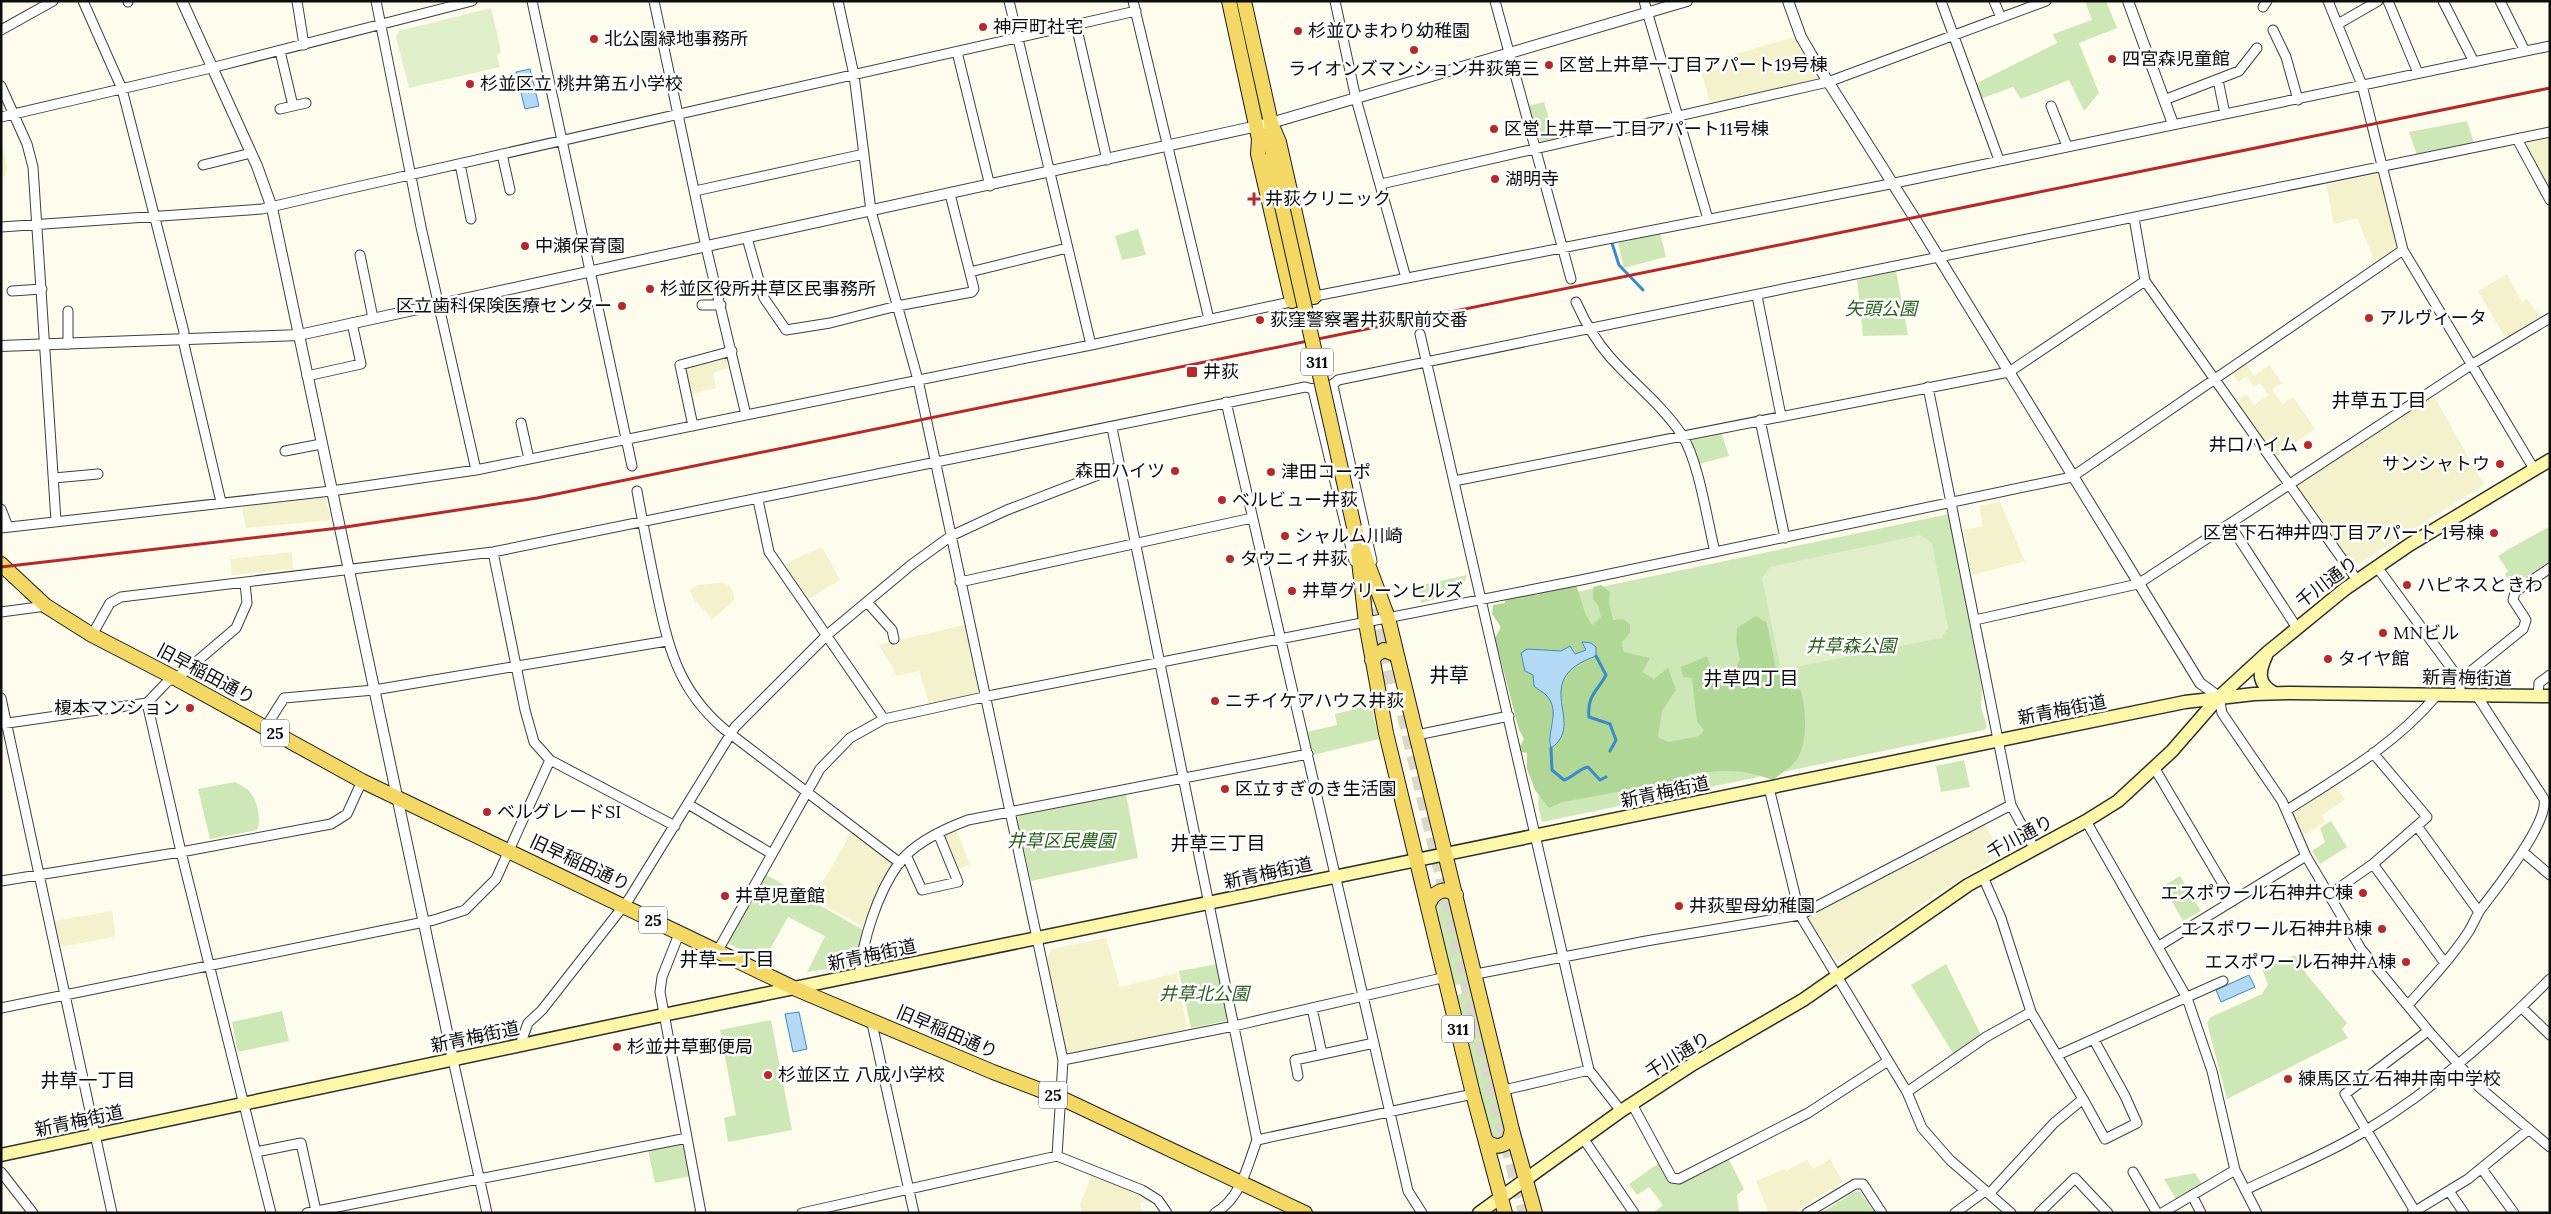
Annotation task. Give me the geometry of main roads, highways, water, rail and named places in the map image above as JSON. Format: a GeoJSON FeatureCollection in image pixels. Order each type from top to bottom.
{"type":"FeatureCollection","features":[{"type":"Feature","properties":{"kind":"main road","name":"311"},"geometry":{"type":"LineString","coordinates":[[1228,1],[1257,126],[1273,167],[1280,196],[1354,527],[1366,623],[1386,733],[1473,1094],[1505,1213]]}},
{"type":"Feature","properties":{"kind":"main road","name":"311"},"geometry":{"type":"LineString","coordinates":[[1244,1],[1271,123],[1273,167]]}},
{"type":"Feature","properties":{"kind":"main road"},"geometry":{"type":"LineString","coordinates":[[1271,123],[1279,142],[1314,297]]}},
{"type":"Feature","properties":{"kind":"main road"},"geometry":{"type":"LineString","coordinates":[[1257,126],[1258,154],[1292,301]]}},
{"type":"Feature","properties":{"kind":"main road","name":"千川通り"},"geometry":{"type":"LineString","coordinates":[[1479,1213],[1621,1111],[1694,1064],[1780,1015],[1983,877],[2086,821],[2118,801],[2155,769],[2185,738],[2219,697],[2268,652],[2357,580],[2534,469],[2549,462]]}},
{"type":"Feature","properties":{"kind":"main road","name":"311"},"geometry":{"type":"LineString","coordinates":[[1354,527],[1388,618],[1476,974],[1512,1130],[1534,1213]]}},
{"type":"Feature","properties":{"kind":"main road","name":"旧早稲田通り"},"geometry":{"type":"LineString","coordinates":[[1,564],[46,606],[92,635],[175,678],[362,781],[625,905],[679,934],[796,989],[993,1072],[1061,1098],[1305,1213]]}},
{"type":"Feature","properties":{"kind":"main road"},"geometry":{"type":"LineString","coordinates":[[1372,660],[1384,650],[1397,654]]}},
{"type":"Feature","properties":{"kind":"main road"},"geometry":{"type":"LineString","coordinates":[[2268,652],[2262,665],[2261,680],[2265,688],[2274,693]]}},
{"type":"Feature","properties":{"kind":"main road","name":"新青梅街道"},"geometry":{"type":"LineString","coordinates":[[1,1155],[663,1015],[2219,697],[2274,693],[2544,696]]}},
{"type":"Feature","properties":{"kind":"main road"},"geometry":{"type":"LineString","coordinates":[[1428,906],[1430,898],[1440,891],[1448,891],[1456,896]]}},
{"type":"Feature","properties":{"kind":"main road"},"geometry":{"type":"LineString","coordinates":[[1486,1141],[1495,1146],[1500,1146],[1509,1141],[1512,1130]]}},
{"type":"Feature","properties":{"kind":"water"},"geometry":{"type":"Polygon","coordinates":[[[530,69],[539,106],[525,109],[516,72],[530,69]]]}},
{"type":"Feature","properties":{"kind":"water"},"geometry":{"type":"Polygon","coordinates":[[[1582,642],[1591,643],[1596,647],[1596,656],[1576,666],[1565,677],[1561,689],[1564,726],[1561,738],[1551,748],[1550,735],[1553,708],[1546,695],[1534,686],[1533,675],[1525,671],[1521,653],[1527,649],[1561,651],[1570,646],[1575,654],[1586,650],[1582,642]]]}},
{"type":"Feature","properties":{"kind":"water"},"geometry":{"type":"Polygon","coordinates":[[[2249,975],[2255,987],[2221,1002],[2216,990],[2249,975]]]}},
{"type":"Feature","properties":{"kind":"water"},"geometry":{"type":"Polygon","coordinates":[[[799,1012],[807,1049],[793,1052],[785,1014],[799,1012]]]}},
{"type":"Feature","properties":{"kind":"waterway"},"geometry":{"type":"LineString","coordinates":[[1611,240],[1619,265],[1643,290]]}},
{"type":"Feature","properties":{"kind":"waterway"},"geometry":{"type":"LineString","coordinates":[[1596,656],[1606,675],[1593,694],[1589,717],[1610,724],[1616,740],[1610,751]]}},
{"type":"Feature","properties":{"kind":"waterway"},"geometry":{"type":"LineString","coordinates":[[1551,748],[1552,770],[1564,780],[1581,769],[1588,767],[1600,780],[1606,777]]}},
{"type":"Feature","properties":{"kind":"tunnel"},"geometry":{"type":"LineString","coordinates":[[1367,589],[1395,709]]}},
{"type":"Feature","properties":{"kind":"tunnel"},"geometry":{"type":"LineString","coordinates":[[1399,694],[1482,1048],[1525,1213]]}},
{"type":"Feature","properties":{"kind":"railway"},"geometry":{"type":"LineString","coordinates":[[1,567],[339,528],[537,498],[2550,88]]}},
{"type":"Feature","properties":{"kind":"place","name":"神戸町社宅"},"geometry":{"type":"Point","coordinates":[983,27]}},
{"type":"Feature","properties":{"kind":"place","name":"杉並ひまわり幼稚園"},"geometry":{"type":"Point","coordinates":[1298,31]}},
{"type":"Feature","properties":{"kind":"place","name":"北公園緑地事務所"},"geometry":{"type":"Point","coordinates":[594,39]}},
{"type":"Feature","properties":{"kind":"place","name":"ライオンズマンション井荻第三"},"geometry":{"type":"Point","coordinates":[1414,50]}},
{"type":"Feature","properties":{"kind":"place","name":"四宮森児童館"},"geometry":{"type":"Point","coordinates":[2112,59]}},
{"type":"Feature","properties":{"kind":"place","name":"区営上井草一丁目アパート19号棟"},"geometry":{"type":"Point","coordinates":[1549,65]}},
{"type":"Feature","properties":{"kind":"place","name":"杉並区立 桃井第五小学校"},"geometry":{"type":"Point","coordinates":[470,84]}},
{"type":"Feature","properties":{"kind":"place","name":"区営上井草一丁目アパート11号棟"},"geometry":{"type":"Point","coordinates":[1494,129]}},
{"type":"Feature","properties":{"kind":"place","name":"湖明寺"},"geometry":{"type":"Point","coordinates":[1495,179]}},
{"type":"Feature","properties":{"kind":"place","name":"井荻クリニック"},"geometry":{"type":"Point","coordinates":[1254,199]}},
{"type":"Feature","properties":{"kind":"place","name":"中瀬保育園"},"geometry":{"type":"Point","coordinates":[525,246]}},
{"type":"Feature","properties":{"kind":"place","name":"杉並区役所井草区民事務所"},"geometry":{"type":"Point","coordinates":[650,289]}},
{"type":"Feature","properties":{"kind":"place","name":"区立歯科保険医療センター"},"geometry":{"type":"Point","coordinates":[622,306]}},
{"type":"Feature","properties":{"kind":"place","name":"アルヴィータ"},"geometry":{"type":"Point","coordinates":[2369,318]}},
{"type":"Feature","properties":{"kind":"place","name":"荻窪警察署井荻駅前交番"},"geometry":{"type":"Point","coordinates":[1260,320]}},
{"type":"Feature","properties":{"kind":"place","name":"井荻"},"geometry":{"type":"Point","coordinates":[1192,372]}},
{"type":"Feature","properties":{"kind":"place","name":"井口ハイム"},"geometry":{"type":"Point","coordinates":[2308,445]}},
{"type":"Feature","properties":{"kind":"place","name":"サンシャトウ"},"geometry":{"type":"Point","coordinates":[2500,464]}},
{"type":"Feature","properties":{"kind":"place","name":"森田ハイツ"},"geometry":{"type":"Point","coordinates":[1175,471]}},
{"type":"Feature","properties":{"kind":"place","name":"津田コーポ"},"geometry":{"type":"Point","coordinates":[1271,472]}},
{"type":"Feature","properties":{"kind":"place","name":"ベルビュー井荻"},"geometry":{"type":"Point","coordinates":[1222,500]}},
{"type":"Feature","properties":{"kind":"place","name":"区営下石神井四丁目アパート 1号棟"},"geometry":{"type":"Point","coordinates":[2494,533]}},
{"type":"Feature","properties":{"kind":"place","name":"シャルム川崎"},"geometry":{"type":"Point","coordinates":[1285,536]}},
{"type":"Feature","properties":{"kind":"place","name":"タウニィ井荻"},"geometry":{"type":"Point","coordinates":[1230,559]}},
{"type":"Feature","properties":{"kind":"place","name":"ハピネスときわ"},"geometry":{"type":"Point","coordinates":[2407,585]}},
{"type":"Feature","properties":{"kind":"place","name":"井草グリーンヒルズ"},"geometry":{"type":"Point","coordinates":[1292,591]}},
{"type":"Feature","properties":{"kind":"place","name":"MNビル"},"geometry":{"type":"Point","coordinates":[2383,633]}},
{"type":"Feature","properties":{"kind":"place","name":"タイヤ館"},"geometry":{"type":"Point","coordinates":[2328,659]}},
{"type":"Feature","properties":{"kind":"place","name":"ニチイケアハウス井荻"},"geometry":{"type":"Point","coordinates":[1215,701]}},
{"type":"Feature","properties":{"kind":"place","name":"榎本マンション"},"geometry":{"type":"Point","coordinates":[190,708]}},
{"type":"Feature","properties":{"kind":"place","name":"区立すぎのき生活園"},"geometry":{"type":"Point","coordinates":[1225,789]}},
{"type":"Feature","properties":{"kind":"place","name":"ベルグレードSI"},"geometry":{"type":"Point","coordinates":[487,812]}},
{"type":"Feature","properties":{"kind":"place","name":"エスポワール石神井C棟"},"geometry":{"type":"Point","coordinates":[2363,893]}},
{"type":"Feature","properties":{"kind":"place","name":"井草児童館"},"geometry":{"type":"Point","coordinates":[725,896]}},
{"type":"Feature","properties":{"kind":"place","name":"井荻聖母幼稚園"},"geometry":{"type":"Point","coordinates":[1679,906]}},
{"type":"Feature","properties":{"kind":"place","name":"エスポワール石神井B棟"},"geometry":{"type":"Point","coordinates":[2382,929]}},
{"type":"Feature","properties":{"kind":"place","name":"エスポワール石神井A棟"},"geometry":{"type":"Point","coordinates":[2406,962]}},
{"type":"Feature","properties":{"kind":"place","name":"杉並井草郵便局"},"geometry":{"type":"Point","coordinates":[617,1047]}},
{"type":"Feature","properties":{"kind":"place","name":"杉並区立 八成小学校"},"geometry":{"type":"Point","coordinates":[768,1075]}},
{"type":"Feature","properties":{"kind":"place","name":"練馬区立 石神井南中学校"},"geometry":{"type":"Point","coordinates":[2288,1079]}},
{"type":"Feature","properties":{"kind":"district","name":"井草五丁目"},"geometry":{"type":"Point","coordinates":[2379,400]}},
{"type":"Feature","properties":{"kind":"district","name":"井草"},"geometry":{"type":"Point","coordinates":[1449,675]}},
{"type":"Feature","properties":{"kind":"district","name":"井草四丁目"},"geometry":{"type":"Point","coordinates":[1751,678]}},
{"type":"Feature","properties":{"kind":"district","name":"井草三丁目"},"geometry":{"type":"Point","coordinates":[1218,843]}},
{"type":"Feature","properties":{"kind":"district","name":"井草二丁目"},"geometry":{"type":"Point","coordinates":[727,959]}},
{"type":"Feature","properties":{"kind":"district","name":"井草一丁目"},"geometry":{"type":"Point","coordinates":[88,1080]}},
{"type":"Feature","properties":{"kind":"park label","name":"矢頭公園"},"geometry":{"type":"Point","coordinates":[1881,309]}},
{"type":"Feature","properties":{"kind":"park label","name":"井草森公園"},"geometry":{"type":"Point","coordinates":[1851,646]}},
{"type":"Feature","properties":{"kind":"park label","name":"井草区民農園"},"geometry":{"type":"Point","coordinates":[1061,841]}},
{"type":"Feature","properties":{"kind":"park label","name":"井草北公園"},"geometry":{"type":"Point","coordinates":[1204,994]}}]}
